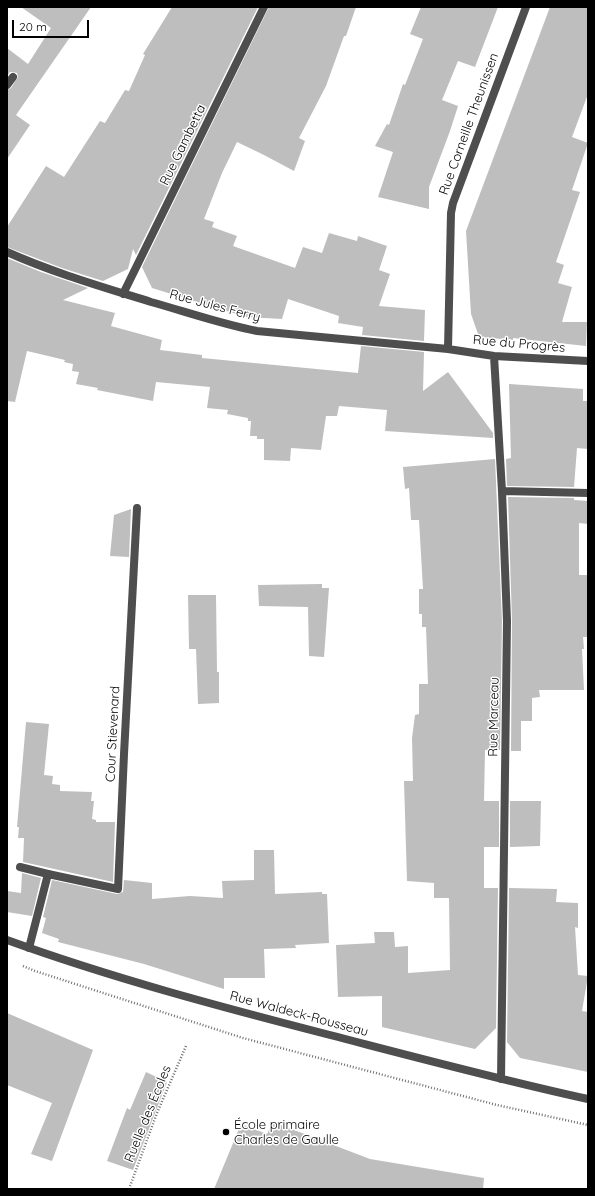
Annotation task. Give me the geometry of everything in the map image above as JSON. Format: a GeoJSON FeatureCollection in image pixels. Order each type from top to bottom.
{"type":"FeatureCollection","features":[{"type":"Feature","properties":{"kind":"street","name":"Rue Gambetta"},"geometry":{"type":"LineString","coordinates":[[123,294],[264,7]]}},
{"type":"Feature","properties":{"kind":"street","name":"Rue Corneille Theunissen"},"geometry":{"type":"LineString","coordinates":[[448,349],[451,213],[453,203],[526,7]]}},
{"type":"Feature","properties":{"kind":"street"},"geometry":{"type":"LineString","coordinates":[[7,85],[13,77]]}},
{"type":"Feature","properties":{"kind":"street","name":"Rue Jules Ferry"},"geometry":{"type":"LineString","coordinates":[[7,252],[38,266],[123,294],[227,324],[258,331],[448,349]]}},
{"type":"Feature","properties":{"kind":"street","name":"Rue du Progrès"},"geometry":{"type":"LineString","coordinates":[[448,349],[494,356],[588,361]]}},
{"type":"Feature","properties":{"kind":"street","name":"Rue Marceau"},"geometry":{"type":"LineString","coordinates":[[494,356],[502,491],[507,621],[501,1078]]}},
{"type":"Feature","properties":{"kind":"street"},"geometry":{"type":"LineString","coordinates":[[502,491],[588,493]]}},
{"type":"Feature","properties":{"kind":"street","name":"Cour Stievenard"},"geometry":{"type":"LineString","coordinates":[[20,867],[118,889],[123,762],[137,508]]}},
{"type":"Feature","properties":{"kind":"street"},"geometry":{"type":"LineString","coordinates":[[29,948],[48,874]]}},
{"type":"Feature","properties":{"kind":"street","name":"Rue Waldeck-Rousseau"},"geometry":{"type":"LineString","coordinates":[[7,940],[212,1004],[588,1099]]}},
{"type":"Feature","properties":{"kind":"path"},"geometry":{"type":"LineString","coordinates":[[21,965],[35,971],[243,1038],[497,1105],[588,1125]]}},
{"type":"Feature","properties":{"kind":"path","name":"Ruelle des Écoles"},"geometry":{"type":"LineString","coordinates":[[129,1189],[157,1113],[186,1046]]}},
{"type":"Feature","properties":{"kind":"building"},"geometry":{"type":"Polygon","coordinates":[[[21,7],[91,7],[16,115],[30,125],[7,159],[7,90],[11,88],[18,77],[17,73],[13,72],[10,72],[7,76],[7,48],[28,64],[51,28],[21,7]]]}},
{"type":"Feature","properties":{"kind":"building"},"geometry":{"type":"Polygon","coordinates":[[[172,7],[258,7],[136,255],[133,249],[128,269],[103,281],[62,268],[7,247],[7,227],[46,166],[64,177],[100,121],[105,123],[125,90],[129,91],[145,55],[143,54],[172,7]]]}},
{"type":"Feature","properties":{"kind":"building"},"geometry":{"type":"Polygon","coordinates":[[[269,7],[356,7],[326,86],[299,138],[305,141],[294,171],[237,142],[222,173],[204,219],[214,222],[212,227],[237,236],[233,246],[295,268],[303,247],[322,253],[329,233],[357,241],[358,236],[387,246],[379,270],[390,274],[379,306],[425,310],[424,341],[362,335],[363,327],[338,323],[339,316],[288,299],[282,319],[246,317],[152,288],[142,267],[269,7]]]}},
{"type":"Feature","properties":{"kind":"building"},"geometry":{"type":"Polygon","coordinates":[[[421,7],[498,7],[475,67],[458,61],[442,100],[458,106],[429,187],[429,209],[378,197],[393,152],[375,146],[387,124],[389,125],[403,84],[405,85],[423,39],[410,34],[421,7]]]}},
{"type":"Feature","properties":{"kind":"building"},"geometry":{"type":"Polygon","coordinates":[[[550,7],[588,7],[588,94],[572,137],[588,143],[572,190],[580,192],[556,262],[564,265],[558,283],[572,287],[562,322],[587,322],[586,346],[513,338],[513,340],[479,337],[471,314],[466,231],[550,7]]]}},
{"type":"Feature","properties":{"kind":"building"},"geometry":{"type":"Polygon","coordinates":[[[7,258],[41,272],[88,288],[63,300],[115,313],[111,326],[162,340],[160,350],[202,355],[202,358],[358,373],[361,346],[424,352],[423,391],[448,372],[493,433],[493,438],[385,431],[387,410],[339,406],[337,416],[326,416],[321,450],[291,448],[290,461],[264,460],[264,439],[257,439],[257,436],[250,436],[251,421],[248,421],[248,418],[227,414],[228,410],[207,408],[210,387],[156,382],[153,401],[97,390],[98,388],[76,384],[79,372],[72,371],[73,364],[64,362],[65,360],[27,351],[15,402],[7,401],[7,258]]]}},
{"type":"Feature","properties":{"kind":"building"},"geometry":{"type":"Polygon","coordinates":[[[509,384],[583,389],[583,401],[588,401],[588,449],[577,448],[574,487],[507,486],[506,459],[511,458],[509,384]]]}},
{"type":"Feature","properties":{"kind":"building"},"geometry":{"type":"Polygon","coordinates":[[[495,459],[502,621],[500,750],[485,750],[484,801],[499,801],[499,847],[484,847],[484,888],[498,888],[496,1028],[475,1049],[382,1027],[382,996],[338,997],[336,945],[375,943],[374,932],[394,932],[395,947],[408,946],[408,973],[450,970],[449,898],[434,898],[434,883],[407,881],[404,781],[413,781],[412,738],[415,715],[419,714],[419,684],[428,684],[426,627],[422,627],[422,614],[419,614],[419,589],[423,589],[419,520],[411,520],[409,488],[405,489],[403,467],[495,459]]]}},
{"type":"Feature","properties":{"kind":"building"},"geometry":{"type":"Polygon","coordinates":[[[508,497],[574,498],[574,500],[588,501],[588,524],[579,523],[579,575],[588,575],[588,637],[583,637],[584,649],[582,649],[584,690],[539,690],[540,697],[532,698],[532,721],[521,721],[521,751],[511,751],[512,621],[508,497]]]}},
{"type":"Feature","properties":{"kind":"building"},"geometry":{"type":"Polygon","coordinates":[[[131,509],[129,557],[110,556],[114,515],[131,509]]]}},
{"type":"Feature","properties":{"kind":"building"},"geometry":{"type":"Polygon","coordinates":[[[322,584],[322,588],[329,588],[324,657],[309,656],[308,607],[259,606],[258,585],[322,584]]]}},
{"type":"Feature","properties":{"kind":"building"},"geometry":{"type":"Polygon","coordinates":[[[188,595],[216,595],[219,703],[198,704],[196,649],[189,649],[188,595]]]}},
{"type":"Feature","properties":{"kind":"building"},"geometry":{"type":"Polygon","coordinates":[[[26,722],[49,724],[44,775],[53,776],[52,784],[60,785],[60,791],[92,792],[91,801],[94,801],[92,819],[96,820],[96,822],[115,822],[113,882],[23,862],[24,838],[18,838],[19,827],[17,827],[26,722]]]}},
{"type":"Feature","properties":{"kind":"building"},"geometry":{"type":"Polygon","coordinates":[[[510,801],[541,801],[540,846],[510,847],[510,801]]]}},
{"type":"Feature","properties":{"kind":"building"},"geometry":{"type":"Polygon","coordinates":[[[254,850],[274,850],[275,894],[322,892],[322,894],[327,894],[329,943],[295,945],[296,948],[264,949],[265,978],[224,978],[224,989],[144,964],[58,942],[59,939],[42,933],[46,918],[43,917],[52,880],[117,894],[123,892],[124,880],[152,883],[152,899],[190,896],[223,898],[222,881],[254,880],[254,850]]]}},
{"type":"Feature","properties":{"kind":"building"},"geometry":{"type":"Polygon","coordinates":[[[22,873],[41,878],[32,916],[7,912],[7,891],[21,893],[22,873]]]}},
{"type":"Feature","properties":{"kind":"building"},"geometry":{"type":"Polygon","coordinates":[[[509,888],[557,889],[556,902],[578,903],[578,928],[575,927],[578,975],[588,976],[582,1011],[588,1012],[588,1072],[520,1058],[507,1042],[509,888]]]}},
{"type":"Feature","properties":{"kind":"building"},"geometry":{"type":"Polygon","coordinates":[[[7,1013],[93,1050],[52,1161],[31,1154],[52,1103],[7,1085],[7,1013]]]}},
{"type":"Feature","properties":{"kind":"building"},"geometry":{"type":"Polygon","coordinates":[[[146,1072],[167,1082],[133,1170],[107,1161],[127,1108],[130,1110],[146,1072]]]}},
{"type":"Feature","properties":{"kind":"building"},"geometry":{"type":"Polygon","coordinates":[[[273,1122],[370,1159],[484,1178],[483,1189],[214,1189],[241,1124],[267,1134],[273,1122]]]}},
{"type":"Feature","properties":{"kind":"place","name":"École primaire Charles de Gaulle"},"geometry":{"type":"Point","coordinates":[226,1132]}}]}
